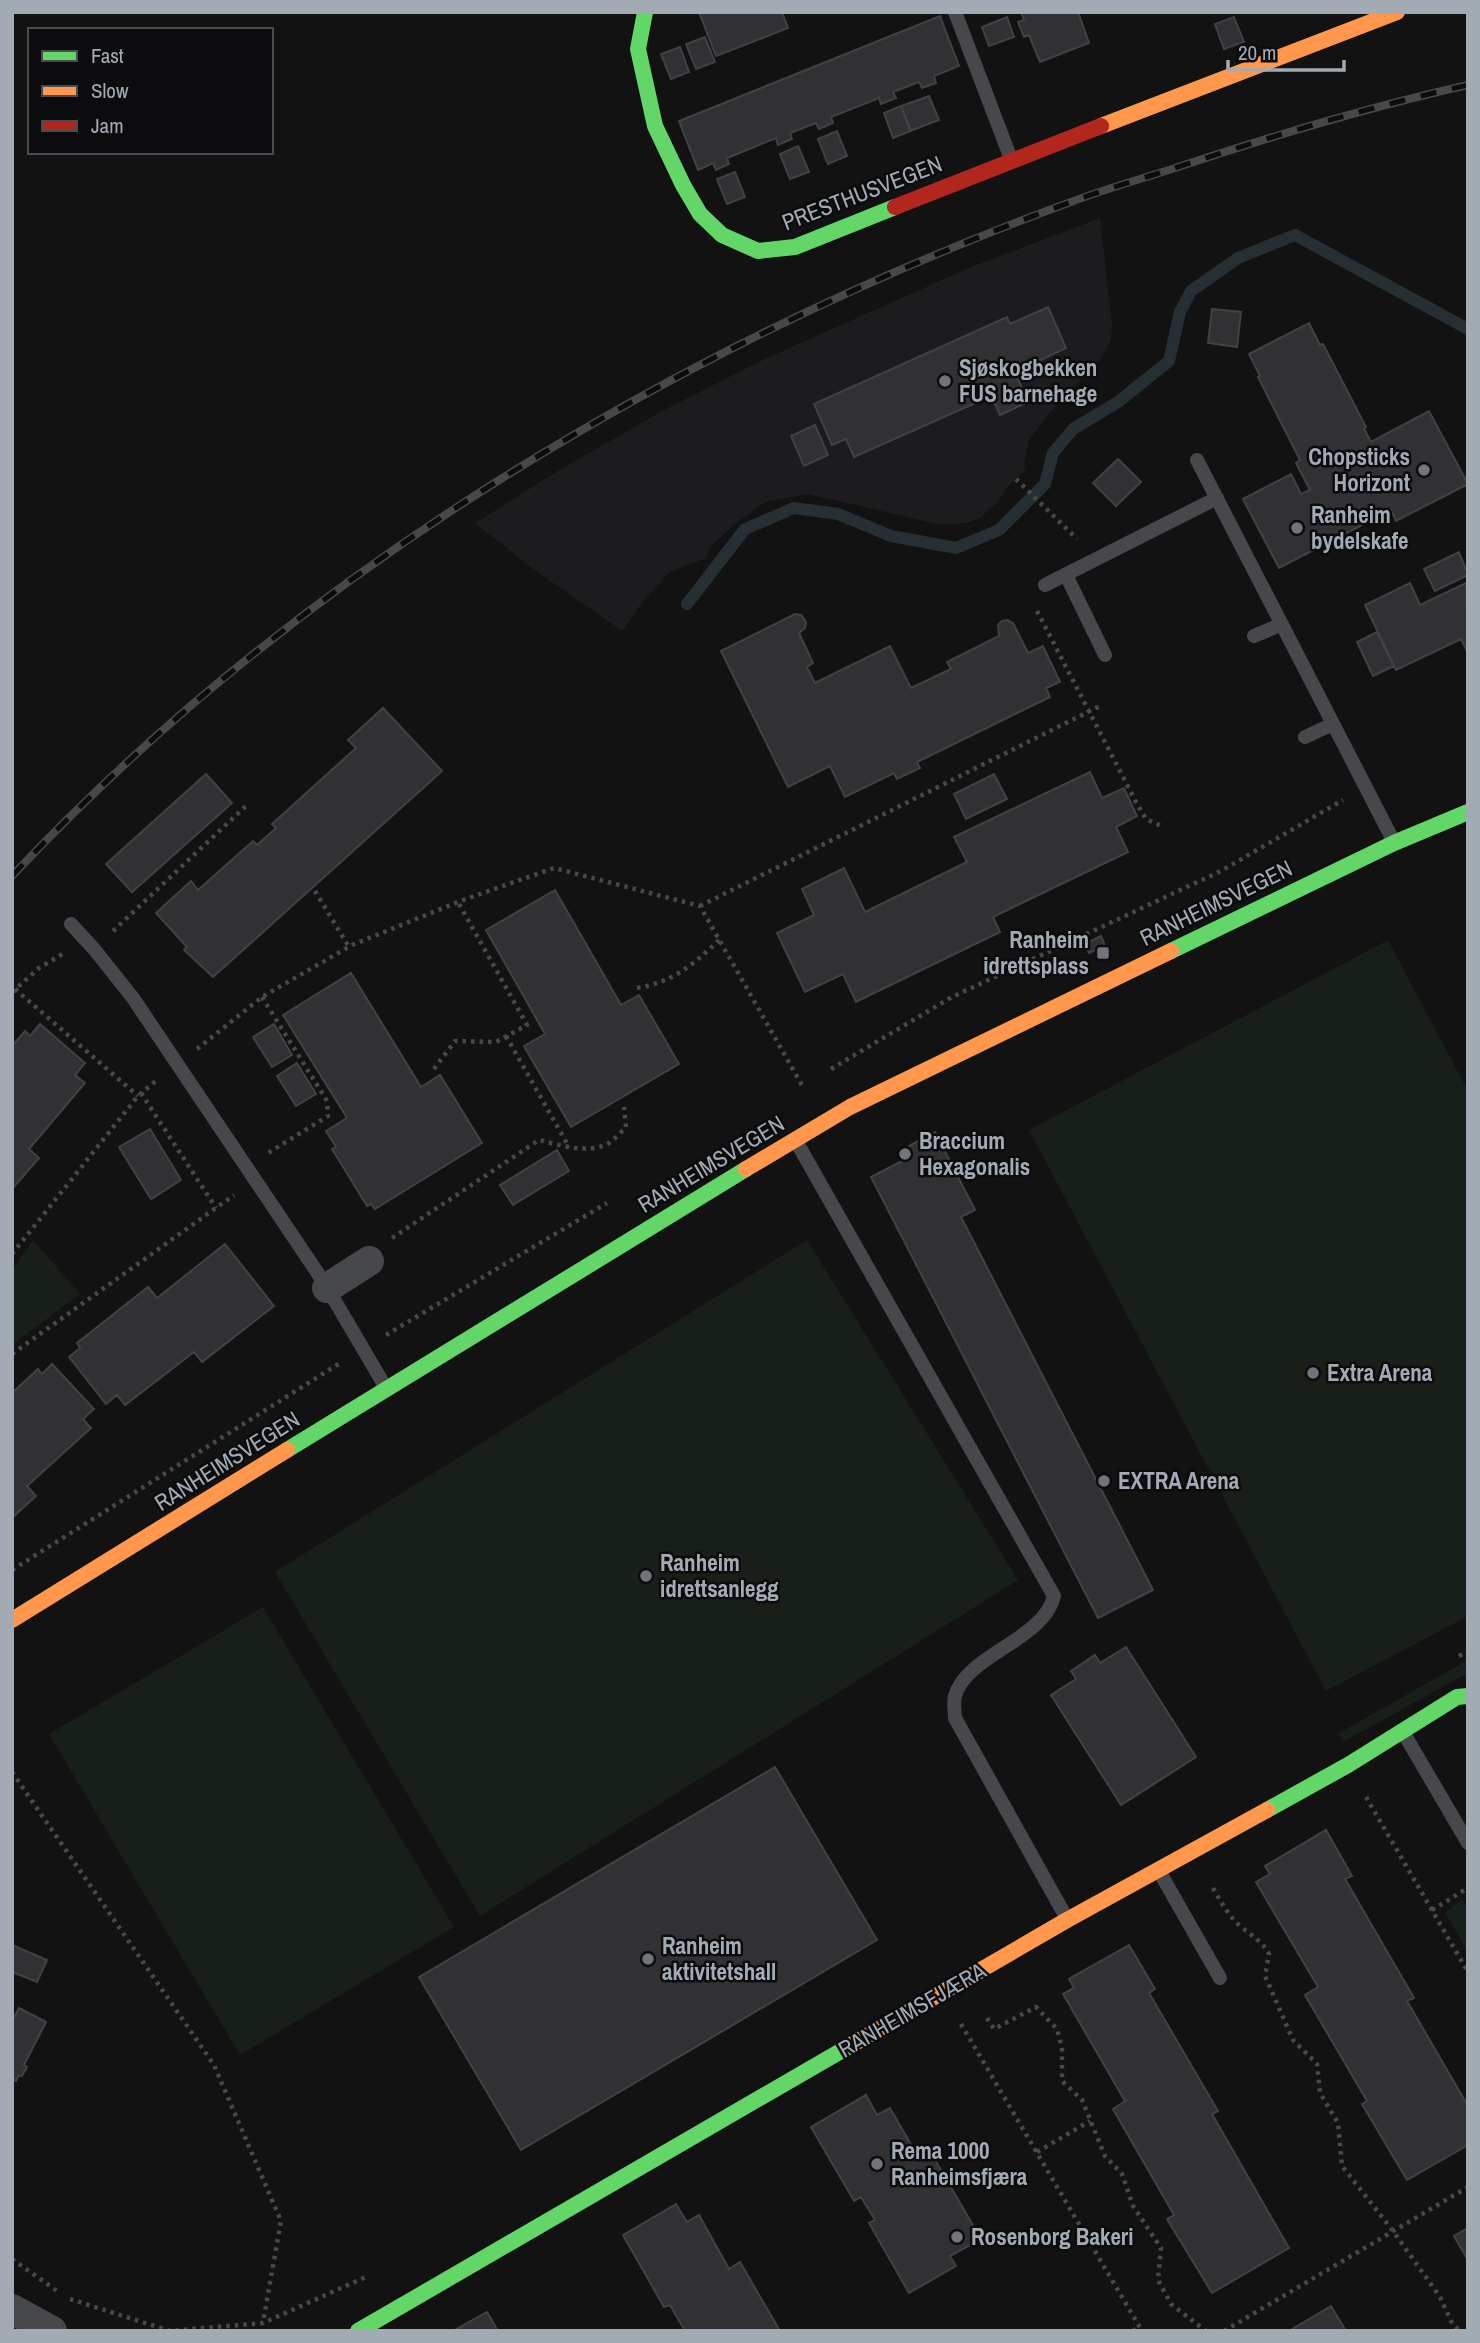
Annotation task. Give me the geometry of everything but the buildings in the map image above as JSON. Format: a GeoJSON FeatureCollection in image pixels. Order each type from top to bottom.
{"type":"FeatureCollection","features":[{"type":"Feature","properties":{"kind":"street","name":"PRESTHUSVEGEN"},"geometry":{"type":"LineString","coordinates":[[645,12],[638,49],[655,126],[700,214],[722,235],[758,251],[795,247],[1011,160],[1396,12]]}},
{"type":"Feature","properties":{"kind":"street","name":"RANHEIMSVEGEN"},"geometry":{"type":"LineString","coordinates":[[12,1620],[644,1230],[850,1107],[1394,843],[1468,812]]}},
{"type":"Feature","properties":{"kind":"street"},"geometry":{"type":"LineString","coordinates":[[327,1288],[379,1251]]}},
{"type":"Feature","properties":{"kind":"street","name":"RANHEIMSFJÆRA"},"geometry":{"type":"LineString","coordinates":[[358,2331],[1068,1920],[1348,1765],[1457,1697],[1468,1696]]}},
{"type":"Feature","properties":{"kind":"street"},"geometry":{"type":"LineString","coordinates":[[12,2309],[52,2331]]}},
{"type":"Feature","properties":{"kind":"lane"},"geometry":{"type":"LineString","coordinates":[[956,12],[1011,160]]}},
{"type":"Feature","properties":{"kind":"lane"},"geometry":{"type":"LineString","coordinates":[[1197,460],[1394,843]]}},
{"type":"Feature","properties":{"kind":"lane"},"geometry":{"type":"LineString","coordinates":[[1045,586],[1217,498]]}},
{"type":"Feature","properties":{"kind":"lane"},"geometry":{"type":"LineString","coordinates":[[1066,575],[1105,655]]}},
{"type":"Feature","properties":{"kind":"lane"},"geometry":{"type":"LineString","coordinates":[[1254,636],[1282,624]]}},
{"type":"Feature","properties":{"kind":"lane"},"geometry":{"type":"LineString","coordinates":[[1305,737],[1333,724]]}},
{"type":"Feature","properties":{"kind":"lane"},"geometry":{"type":"LineString","coordinates":[[71,924],[133,998],[327,1288],[387,1390]]}},
{"type":"Feature","properties":{"kind":"lane"},"geometry":{"type":"LineString","coordinates":[[795,1140],[1054,1596],[1052,1606],[1039,1622],[964,1678],[954,1697],[955,1718],[1068,1920]]}},
{"type":"Feature","properties":{"kind":"lane"},"geometry":{"type":"LineString","coordinates":[[1402,1731],[1468,1843]]}},
{"type":"Feature","properties":{"kind":"lane"},"geometry":{"type":"LineString","coordinates":[[1158,1870],[1220,1978]]}},
{"type":"Feature","properties":{"kind":"path"},"geometry":{"type":"LineString","coordinates":[[1016,479],[1097,559]]}},
{"type":"Feature","properties":{"kind":"path"},"geometry":{"type":"LineString","coordinates":[[1035,606],[1146,819],[1161,826]]}},
{"type":"Feature","properties":{"kind":"path"},"geometry":{"type":"LineString","coordinates":[[12,1254],[139,1095],[262,997],[349,947],[458,902],[554,868],[700,906],[1102,705]]}},
{"type":"Feature","properties":{"kind":"path"},"geometry":{"type":"LineString","coordinates":[[216,1208],[139,1095],[14,991],[38,968],[74,947],[94,949],[247,805]]}},
{"type":"Feature","properties":{"kind":"path"},"geometry":{"type":"LineString","coordinates":[[315,891],[349,947]]}},
{"type":"Feature","properties":{"kind":"path"},"geometry":{"type":"LineString","coordinates":[[434,1069],[456,1041],[496,1042],[527,1025],[458,902]]}},
{"type":"Feature","properties":{"kind":"path"},"geometry":{"type":"LineString","coordinates":[[700,906],[803,1087]]}},
{"type":"Feature","properties":{"kind":"path"},"geometry":{"type":"LineString","coordinates":[[637,988],[655,985],[692,966],[719,940]]}},
{"type":"Feature","properties":{"kind":"path"},"geometry":{"type":"LineString","coordinates":[[246,1166],[328,1116],[327,1101],[262,997]]}},
{"type":"Feature","properties":{"kind":"path"},"geometry":{"type":"LineString","coordinates":[[506,1037],[569,1147]]}},
{"type":"Feature","properties":{"kind":"path"},"geometry":{"type":"LineString","coordinates":[[379,1251],[539,1140],[590,1149],[609,1143],[626,1127],[624,1107]]}},
{"type":"Feature","properties":{"kind":"path"},"geometry":{"type":"LineString","coordinates":[[12,1354],[255,1180]]}},
{"type":"Feature","properties":{"kind":"path"},"geometry":{"type":"LineString","coordinates":[[1456,1658],[1468,1651]]}},
{"type":"Feature","properties":{"kind":"path"},"geometry":{"type":"LineString","coordinates":[[1348,1765],[1468,1972]]}},
{"type":"Feature","properties":{"kind":"path"},"geometry":{"type":"LineString","coordinates":[[12,1772],[214,2066],[281,2221],[263,2323]]}},
{"type":"Feature","properties":{"kind":"path"},"geometry":{"type":"LineString","coordinates":[[1213,1888],[1225,1909],[1240,1926],[1262,1942],[1269,1954],[1265,1976],[1293,2040],[1317,2064],[1320,2093],[1338,2123],[1342,2166],[1440,2297],[1451,2321],[1459,2331]]}},
{"type":"Feature","properties":{"kind":"path"},"geometry":{"type":"LineString","coordinates":[[1432,1910],[1468,1888]]}},
{"type":"Feature","properties":{"kind":"path"},"geometry":{"type":"LineString","coordinates":[[943,1992],[1141,2329],[1133,2331]]}},
{"type":"Feature","properties":{"kind":"path"},"geometry":{"type":"LineString","coordinates":[[987,2018],[994,2029],[1036,2007],[1057,2029],[1062,2048],[1062,2081],[1082,2100],[1105,2156],[1122,2174],[1133,2206],[1161,2248],[1158,2280],[1171,2304],[1206,2331]]}},
{"type":"Feature","properties":{"kind":"path"},"geometry":{"type":"LineString","coordinates":[[1037,2152],[1091,2120]]}},
{"type":"Feature","properties":{"kind":"path"},"geometry":{"type":"LineString","coordinates":[[1224,2331],[1468,2187]]}},
{"type":"Feature","properties":{"kind":"path"},"geometry":{"type":"LineString","coordinates":[[12,2259],[69,2299],[170,2331],[263,2323],[376,2272]]}},
{"type":"Feature","properties":{"kind":"shaded area"},"geometry":{"type":"Polygon","coordinates":[[[1100,218],[1112,325],[1111,340],[1100,360],[1048,414],[1029,440],[1025,471],[980,518],[967,523],[942,525],[808,494],[765,502],[710,547],[706,558],[670,572],[641,604],[622,631],[532,568],[475,523],[561,469],[664,410],[769,357],[971,267],[1100,218]]]}},
{"type":"Feature","properties":{"kind":"shaded area","name":"Extra Arena"},"geometry":{"type":"Polygon","coordinates":[[[1388,940],[1468,1091],[1468,1616],[1326,1691],[1029,1130],[1388,940]]]}},
{"type":"Feature","properties":{"kind":"shaded area"},"geometry":{"type":"Polygon","coordinates":[[[33,1240],[80,1294],[12,1345],[12,1270],[33,1240]]]}},
{"type":"Feature","properties":{"kind":"shaded area","name":"Ranheim idrettsanlegg"},"geometry":{"type":"Polygon","coordinates":[[[807,1240],[1018,1580],[480,1916],[275,1572],[807,1240]]]}},
{"type":"Feature","properties":{"kind":"shaded area"},"geometry":{"type":"Polygon","coordinates":[[[263,1607],[454,1927],[240,2055],[49,1734],[263,1607]]]}},
{"type":"Feature","properties":{"kind":"shaded area"},"geometry":{"type":"Polygon","coordinates":[[[1468,1660],[1468,1675],[1343,1742],[1339,1733],[1468,1660]]]}},
{"type":"Feature","properties":{"kind":"shaded area"},"geometry":{"type":"Polygon","coordinates":[[[1462,1900],[1468,1909],[1468,1952],[1445,1912],[1462,1900]]]}},
{"type":"Feature","properties":{"kind":"waterway"},"geometry":{"type":"LineString","coordinates":[[687,604],[745,529],[794,508],[838,514],[891,536],[956,548],[999,530],[1045,484],[1053,453],[1073,429],[1118,402],[1169,361],[1180,312],[1191,291],[1238,258],[1295,235],[1468,329]]}},
{"type":"Feature","properties":{"kind":"railway"},"geometry":{"type":"LineString","coordinates":[[12,876],[124,766],[243,662],[370,567],[502,478],[640,398],[781,324],[925,259],[1071,202],[1284,133],[1468,85]]}},
{"type":"Feature","properties":{"kind":"traffic: fast"},"geometry":{"type":"LineString","coordinates":[[645,12],[638,49],[655,126],[700,214],[722,235],[758,251],[795,247],[895,207]]}},
{"type":"Feature","properties":{"kind":"traffic: fast"},"geometry":{"type":"LineString","coordinates":[[1171,951],[1394,843],[1468,812]]}},
{"type":"Feature","properties":{"kind":"traffic: fast"},"geometry":{"type":"LineString","coordinates":[[287,1450],[746,1169]]}},
{"type":"Feature","properties":{"kind":"traffic: fast"},"geometry":{"type":"LineString","coordinates":[[1267,1810],[1348,1765],[1457,1697],[1468,1696]]}},
{"type":"Feature","properties":{"kind":"traffic: fast"},"geometry":{"type":"LineString","coordinates":[[358,2331],[853,2044]]}},
{"type":"Feature","properties":{"kind":"traffic: slow"},"geometry":{"type":"LineString","coordinates":[[1101,126],[1397,12]]}},
{"type":"Feature","properties":{"kind":"traffic: slow"},"geometry":{"type":"LineString","coordinates":[[746,1169],[850,1107],[1171,951]]}},
{"type":"Feature","properties":{"kind":"traffic: slow"},"geometry":{"type":"LineString","coordinates":[[12,1620],[287,1450]]}},
{"type":"Feature","properties":{"kind":"traffic: slow"},"geometry":{"type":"LineString","coordinates":[[853,2044],[1067,1920],[1267,1810]]}},
{"type":"Feature","properties":{"kind":"traffic: jam"},"geometry":{"type":"LineString","coordinates":[[895,207],[1101,126]]}},
{"type":"Feature","properties":{"kind":"place","name":"Sjøskogbekken FUS barnehage"},"geometry":{"type":"Point","coordinates":[945,381]}},
{"type":"Feature","properties":{"kind":"place","name":"Chopsticks Horizont"},"geometry":{"type":"Point","coordinates":[1424,470]}},
{"type":"Feature","properties":{"kind":"place","name":"Ranheim bydelskafe"},"geometry":{"type":"Point","coordinates":[1297,528]}},
{"type":"Feature","properties":{"kind":"place","name":"Ranheim idrettsplass"},"geometry":{"type":"Point","coordinates":[1103,953]}},
{"type":"Feature","properties":{"kind":"place","name":"Braccium Hexagonalis"},"geometry":{"type":"Point","coordinates":[905,1154]}},
{"type":"Feature","properties":{"kind":"place","name":"Extra Arena"},"geometry":{"type":"Point","coordinates":[1313,1373]}},
{"type":"Feature","properties":{"kind":"place","name":"EXTRA Arena"},"geometry":{"type":"Point","coordinates":[1104,1481]}},
{"type":"Feature","properties":{"kind":"place","name":"Ranheim idrettsanlegg"},"geometry":{"type":"Point","coordinates":[646,1576]}},
{"type":"Feature","properties":{"kind":"place","name":"Ranheim aktivitetshall"},"geometry":{"type":"Point","coordinates":[648,1959]}},
{"type":"Feature","properties":{"kind":"place","name":"Rema 1000 Ranheimsfjæra"},"geometry":{"type":"Point","coordinates":[877,2164]}},
{"type":"Feature","properties":{"kind":"place","name":"Rosenborg Bakeri"},"geometry":{"type":"Point","coordinates":[957,2237]}}]}
